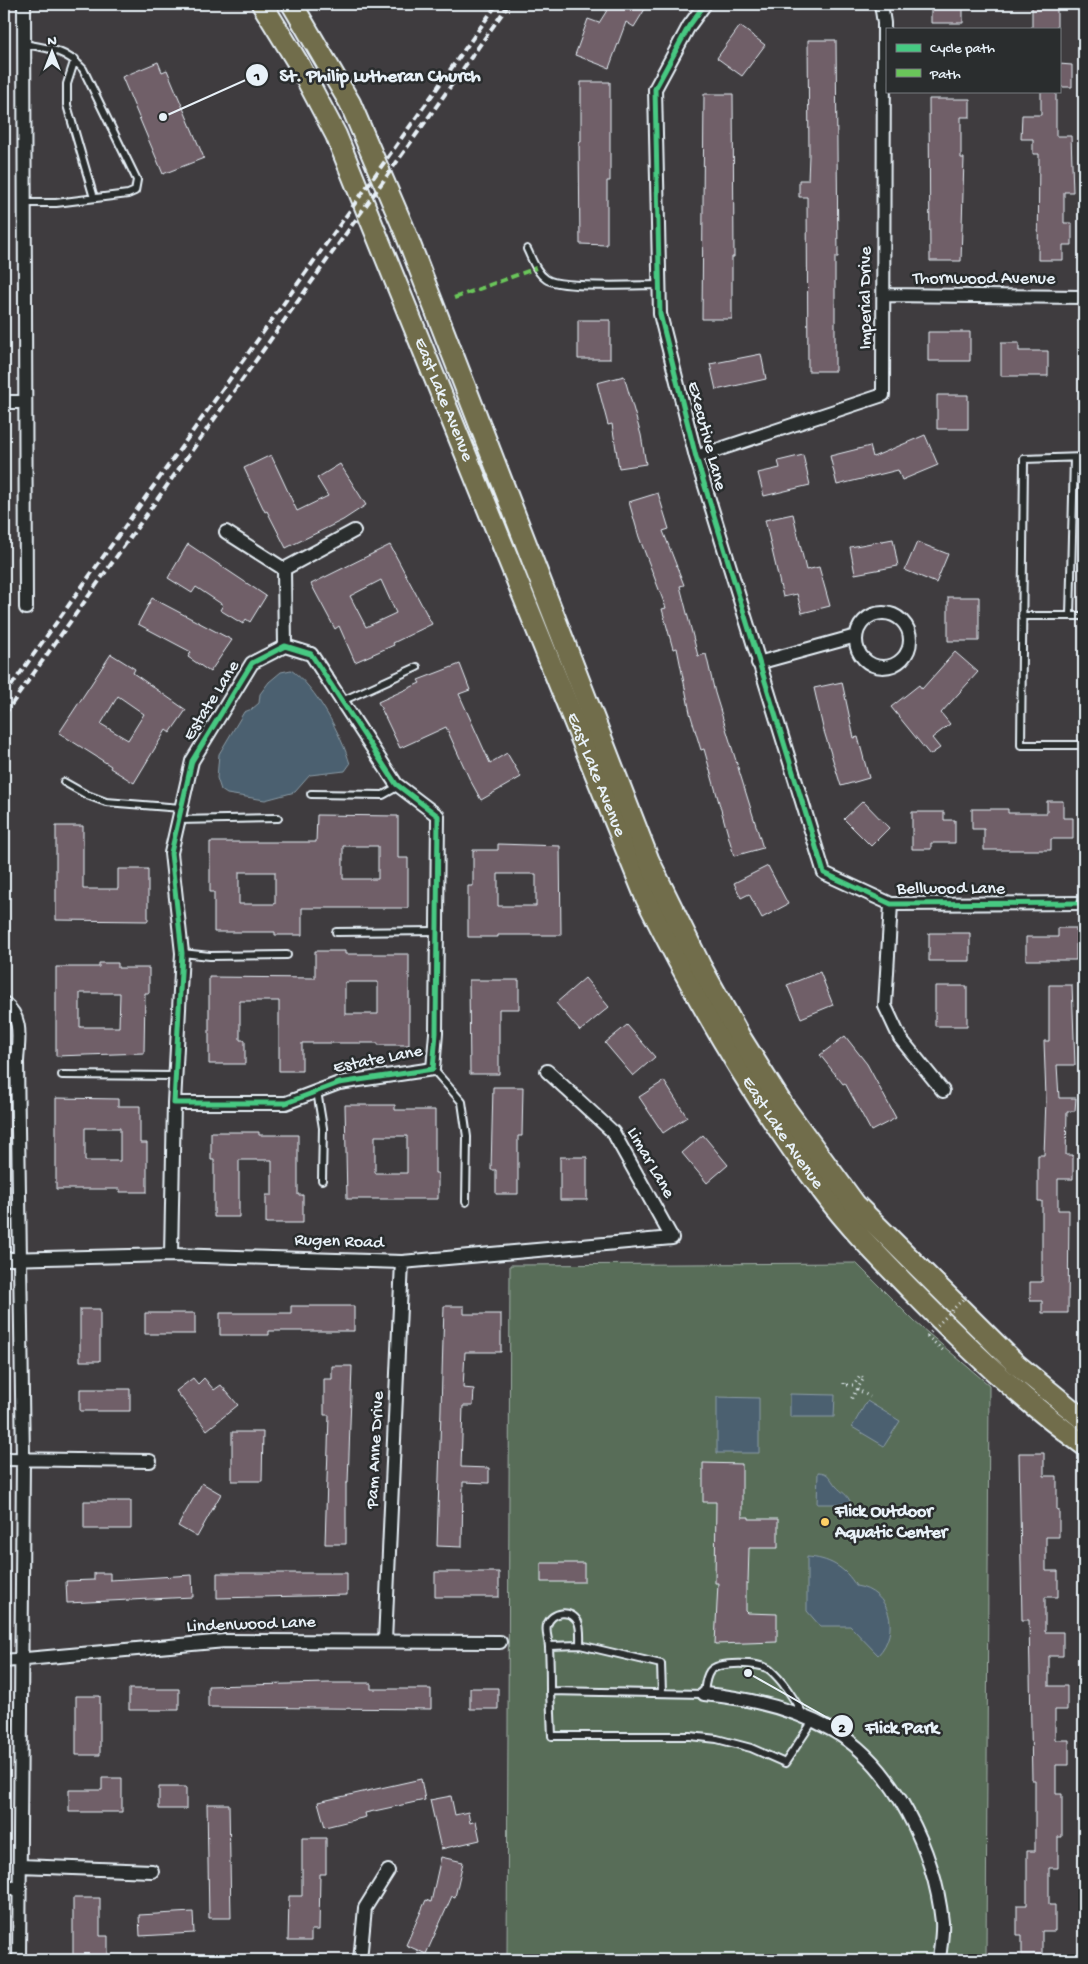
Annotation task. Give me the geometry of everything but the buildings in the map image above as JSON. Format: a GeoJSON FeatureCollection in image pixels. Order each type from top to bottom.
{"type":"FeatureCollection","features":[{"type":"Feature","properties":{"kind":"main road","name":"East Lake Avenue"},"geometry":{"type":"LineString","coordinates":[[262,4],[298,63],[336,135],[646,898],[674,956],[734,1062],[824,1194],[891,1270],[1001,1377],[1048,1418],[1084,1445]]}},
{"type":"Feature","properties":{"kind":"main road","name":"East Lake Avenue"},"geometry":{"type":"LineString","coordinates":[[292,4],[350,103],[404,229],[650,861],[700,964],[740,1037],[784,1107],[855,1204],[1016,1364],[1084,1420]]}},
{"type":"Feature","properties":{"kind":"street"},"geometry":{"type":"LineString","coordinates":[[24,4],[26,608]]}},
{"type":"Feature","properties":{"kind":"street","name":"Executive Lane"},"geometry":{"type":"LineString","coordinates":[[705,4],[689,26],[655,89],[660,314],[696,457],[824,873]]}},
{"type":"Feature","properties":{"kind":"street","name":"Imperial Drive"},"geometry":{"type":"LineString","coordinates":[[696,457],[883,396],[884,23],[880,4]]}},
{"type":"Feature","properties":{"kind":"street","name":"Thornwood Avenue"},"geometry":{"type":"LineString","coordinates":[[884,295],[1084,297]]}},
{"type":"Feature","properties":{"kind":"street"},"geometry":{"type":"LineString","coordinates":[[4,402],[24,402]]}},
{"type":"Feature","properties":{"kind":"street"},"geometry":{"type":"LineString","coordinates":[[284,569],[354,531]]}},
{"type":"Feature","properties":{"kind":"street"},"geometry":{"type":"LineString","coordinates":[[226,532],[284,569]]}},
{"type":"Feature","properties":{"kind":"street"},"geometry":{"type":"LineString","coordinates":[[284,569],[285,646]]}},
{"type":"Feature","properties":{"kind":"street"},"geometry":{"type":"LineString","coordinates":[[758,663],[856,636],[864,621],[871,616],[888,614],[903,622],[907,629],[909,646],[901,660],[894,665],[878,666],[864,659],[859,652],[856,636]]}},
{"type":"Feature","properties":{"kind":"street","name":"Estate Lane"},"geometry":{"type":"LineString","coordinates":[[171,1255],[174,1103],[182,953],[171,853],[192,761],[252,663],[285,646],[311,654],[399,786],[438,816],[436,1033],[433,1070],[338,1083],[286,1103],[174,1103]]}},
{"type":"Feature","properties":{"kind":"street","name":"Bellwood Lane"},"geometry":{"type":"LineString","coordinates":[[824,873],[891,904],[1084,903]]}},
{"type":"Feature","properties":{"kind":"street"},"geometry":{"type":"LineString","coordinates":[[891,904],[885,1006],[900,1038],[943,1091]]}},
{"type":"Feature","properties":{"kind":"street"},"geometry":{"type":"LineString","coordinates":[[4,1003],[15,1012],[18,1025],[23,1459],[19,1960]]}},
{"type":"Feature","properties":{"kind":"street"},"geometry":{"type":"LineString","coordinates":[[4,1059],[17,1062]]}},
{"type":"Feature","properties":{"kind":"street","name":"Limar Lane"},"geometry":{"type":"LineString","coordinates":[[547,1071],[613,1132],[672,1238]]}},
{"type":"Feature","properties":{"kind":"street","name":"Rugen Road"},"geometry":{"type":"LineString","coordinates":[[4,1259],[171,1255],[402,1262],[672,1238]]}},
{"type":"Feature","properties":{"kind":"street","name":"Pam Anne Drive"},"geometry":{"type":"LineString","coordinates":[[385,1641],[402,1262]]}},
{"type":"Feature","properties":{"kind":"street"},"geometry":{"type":"LineString","coordinates":[[4,1459],[150,1461]]}},
{"type":"Feature","properties":{"kind":"street","name":"Lindenwood Lane"},"geometry":{"type":"LineString","coordinates":[[4,1661],[225,1641],[500,1642]]}},
{"type":"Feature","properties":{"kind":"street"},"geometry":{"type":"LineString","coordinates":[[704,1694],[755,1700],[809,1719],[850,1742],[896,1792],[908,1810],[923,1848],[934,1884],[942,1923],[939,1960]]}},
{"type":"Feature","properties":{"kind":"street"},"geometry":{"type":"LineString","coordinates":[[20,1866],[152,1871]]}},
{"type":"Feature","properties":{"kind":"street"},"geometry":{"type":"LineString","coordinates":[[360,1960],[365,1908],[388,1871]]}},
{"type":"Feature","properties":{"kind":"street"},"geometry":{"type":"LineString","coordinates":[[4,1888],[20,1888]]}},
{"type":"Feature","properties":{"kind":"lane"},"geometry":{"type":"LineString","coordinates":[[24,44],[57,49],[75,59],[83,69],[137,180],[135,191],[128,194],[56,203],[24,203]]}},
{"type":"Feature","properties":{"kind":"lane"},"geometry":{"type":"LineString","coordinates":[[75,59],[67,84],[67,105],[94,198]]}},
{"type":"Feature","properties":{"kind":"lane"},"geometry":{"type":"LineString","coordinates":[[527,249],[537,270],[547,280],[570,284],[659,285]]}},
{"type":"Feature","properties":{"kind":"lane"},"geometry":{"type":"LineString","coordinates":[[1084,457],[1024,459],[1021,745],[1084,745]]}},
{"type":"Feature","properties":{"kind":"lane"},"geometry":{"type":"LineString","coordinates":[[1070,616],[1074,458]]}},
{"type":"Feature","properties":{"kind":"lane"},"geometry":{"type":"LineString","coordinates":[[1022,616],[1084,616]]}},
{"type":"Feature","properties":{"kind":"lane"},"geometry":{"type":"LineString","coordinates":[[342,701],[417,667]]}},
{"type":"Feature","properties":{"kind":"lane"},"geometry":{"type":"LineString","coordinates":[[64,782],[87,796],[106,802],[180,814],[278,818]]}},
{"type":"Feature","properties":{"kind":"lane"},"geometry":{"type":"LineString","coordinates":[[311,794],[383,795],[399,786]]}},
{"type":"Feature","properties":{"kind":"lane"},"geometry":{"type":"LineString","coordinates":[[336,932],[437,931]]}},
{"type":"Feature","properties":{"kind":"lane"},"geometry":{"type":"LineString","coordinates":[[182,953],[210,956],[287,955]]}},
{"type":"Feature","properties":{"kind":"lane"},"geometry":{"type":"LineString","coordinates":[[433,1070],[462,1102],[467,1137],[466,1202]]}},
{"type":"Feature","properties":{"kind":"lane"},"geometry":{"type":"LineString","coordinates":[[62,1075],[176,1076]]}},
{"type":"Feature","properties":{"kind":"lane"},"geometry":{"type":"LineString","coordinates":[[317,1091],[323,1128],[322,1180]]}},
{"type":"Feature","properties":{"kind":"lane"},"geometry":{"type":"LineString","coordinates":[[550,1692],[704,1694],[710,1671],[717,1666],[755,1664],[768,1668],[786,1686],[809,1719],[785,1763],[751,1748],[717,1739],[690,1736],[552,1736],[547,1633],[548,1622],[560,1613],[571,1615],[579,1623],[580,1646]]}},
{"type":"Feature","properties":{"kind":"lane"},"geometry":{"type":"LineString","coordinates":[[549,1646],[580,1646],[661,1664],[662,1693]]}},
{"type":"Feature","properties":{"kind":"path"},"geometry":{"type":"LineString","coordinates":[[928,1336],[968,1294]]}},
{"type":"Feature","properties":{"kind":"path"},"geometry":{"type":"LineString","coordinates":[[844,1383],[844,1385],[854,1385],[860,1376],[864,1378],[850,1401]]}},
{"type":"Feature","properties":{"kind":"path"},"geometry":{"type":"LineString","coordinates":[[857,1389],[870,1397]]}},
{"type":"Feature","properties":{"kind":"green space"},"geometry":{"type":"Polygon","coordinates":[[[856,1263],[915,1322],[989,1385],[986,1960],[507,1960],[510,1265],[856,1263]]]}},
{"type":"Feature","properties":{"kind":"water"},"geometry":{"type":"Polygon","coordinates":[[[291,670],[310,688],[319,700],[341,740],[350,764],[345,771],[310,775],[295,792],[265,800],[227,794],[221,790],[217,778],[219,754],[244,712],[252,709],[259,703],[260,694],[269,682],[281,672],[291,670]]]}},
{"type":"Feature","properties":{"kind":"water"},"geometry":{"type":"Polygon","coordinates":[[[790,1394],[835,1395],[834,1417],[790,1417],[790,1394]]]}},
{"type":"Feature","properties":{"kind":"water"},"geometry":{"type":"Polygon","coordinates":[[[717,1397],[759,1398],[759,1453],[717,1453],[717,1397]]]}},
{"type":"Feature","properties":{"kind":"water"},"geometry":{"type":"Polygon","coordinates":[[[867,1401],[900,1421],[884,1446],[852,1427],[867,1401]]]}},
{"type":"Feature","properties":{"kind":"water"},"geometry":{"type":"Polygon","coordinates":[[[818,1472],[829,1476],[847,1496],[851,1504],[817,1504],[818,1472]]]}},
{"type":"Feature","properties":{"kind":"water"},"geometry":{"type":"Polygon","coordinates":[[[807,1557],[822,1559],[835,1565],[852,1579],[856,1586],[868,1589],[884,1604],[890,1624],[889,1635],[878,1655],[850,1626],[820,1626],[807,1611],[807,1557]]]}},
{"type":"Feature","properties":{"kind":"railway"},"geometry":{"type":"LineString","coordinates":[[4,696],[497,4]]}},
{"type":"Feature","properties":{"kind":"railway"},"geometry":{"type":"LineString","coordinates":[[4,715],[509,4]]}},
{"type":"Feature","properties":{"kind":"marked path"},"geometry":{"type":"LineString","coordinates":[[454,298],[536,268]]}},
{"type":"Feature","properties":{"kind":"cycle path"},"geometry":{"type":"LineString","coordinates":[[705,4],[689,26],[655,89],[660,314],[696,457],[824,873],[891,904],[1084,903]]}},
{"type":"Feature","properties":{"kind":"cycle path"},"geometry":{"type":"LineString","coordinates":[[285,646],[311,654],[396,784],[438,816],[436,1033],[433,1069],[339,1083],[286,1103],[174,1103],[182,953],[171,853],[192,761],[252,663],[285,646]]}},
{"type":"Feature","properties":{"kind":"place","name":"St. Philip Lutheran Church"},"geometry":{"type":"Point","coordinates":[163,117]}},
{"type":"Feature","properties":{"kind":"place","name":"Flick Outdoor Aquatic Center"},"geometry":{"type":"Point","coordinates":[825,1522]}},
{"type":"Feature","properties":{"kind":"place","name":"Flick Park"},"geometry":{"type":"Point","coordinates":[748,1673]}}]}
